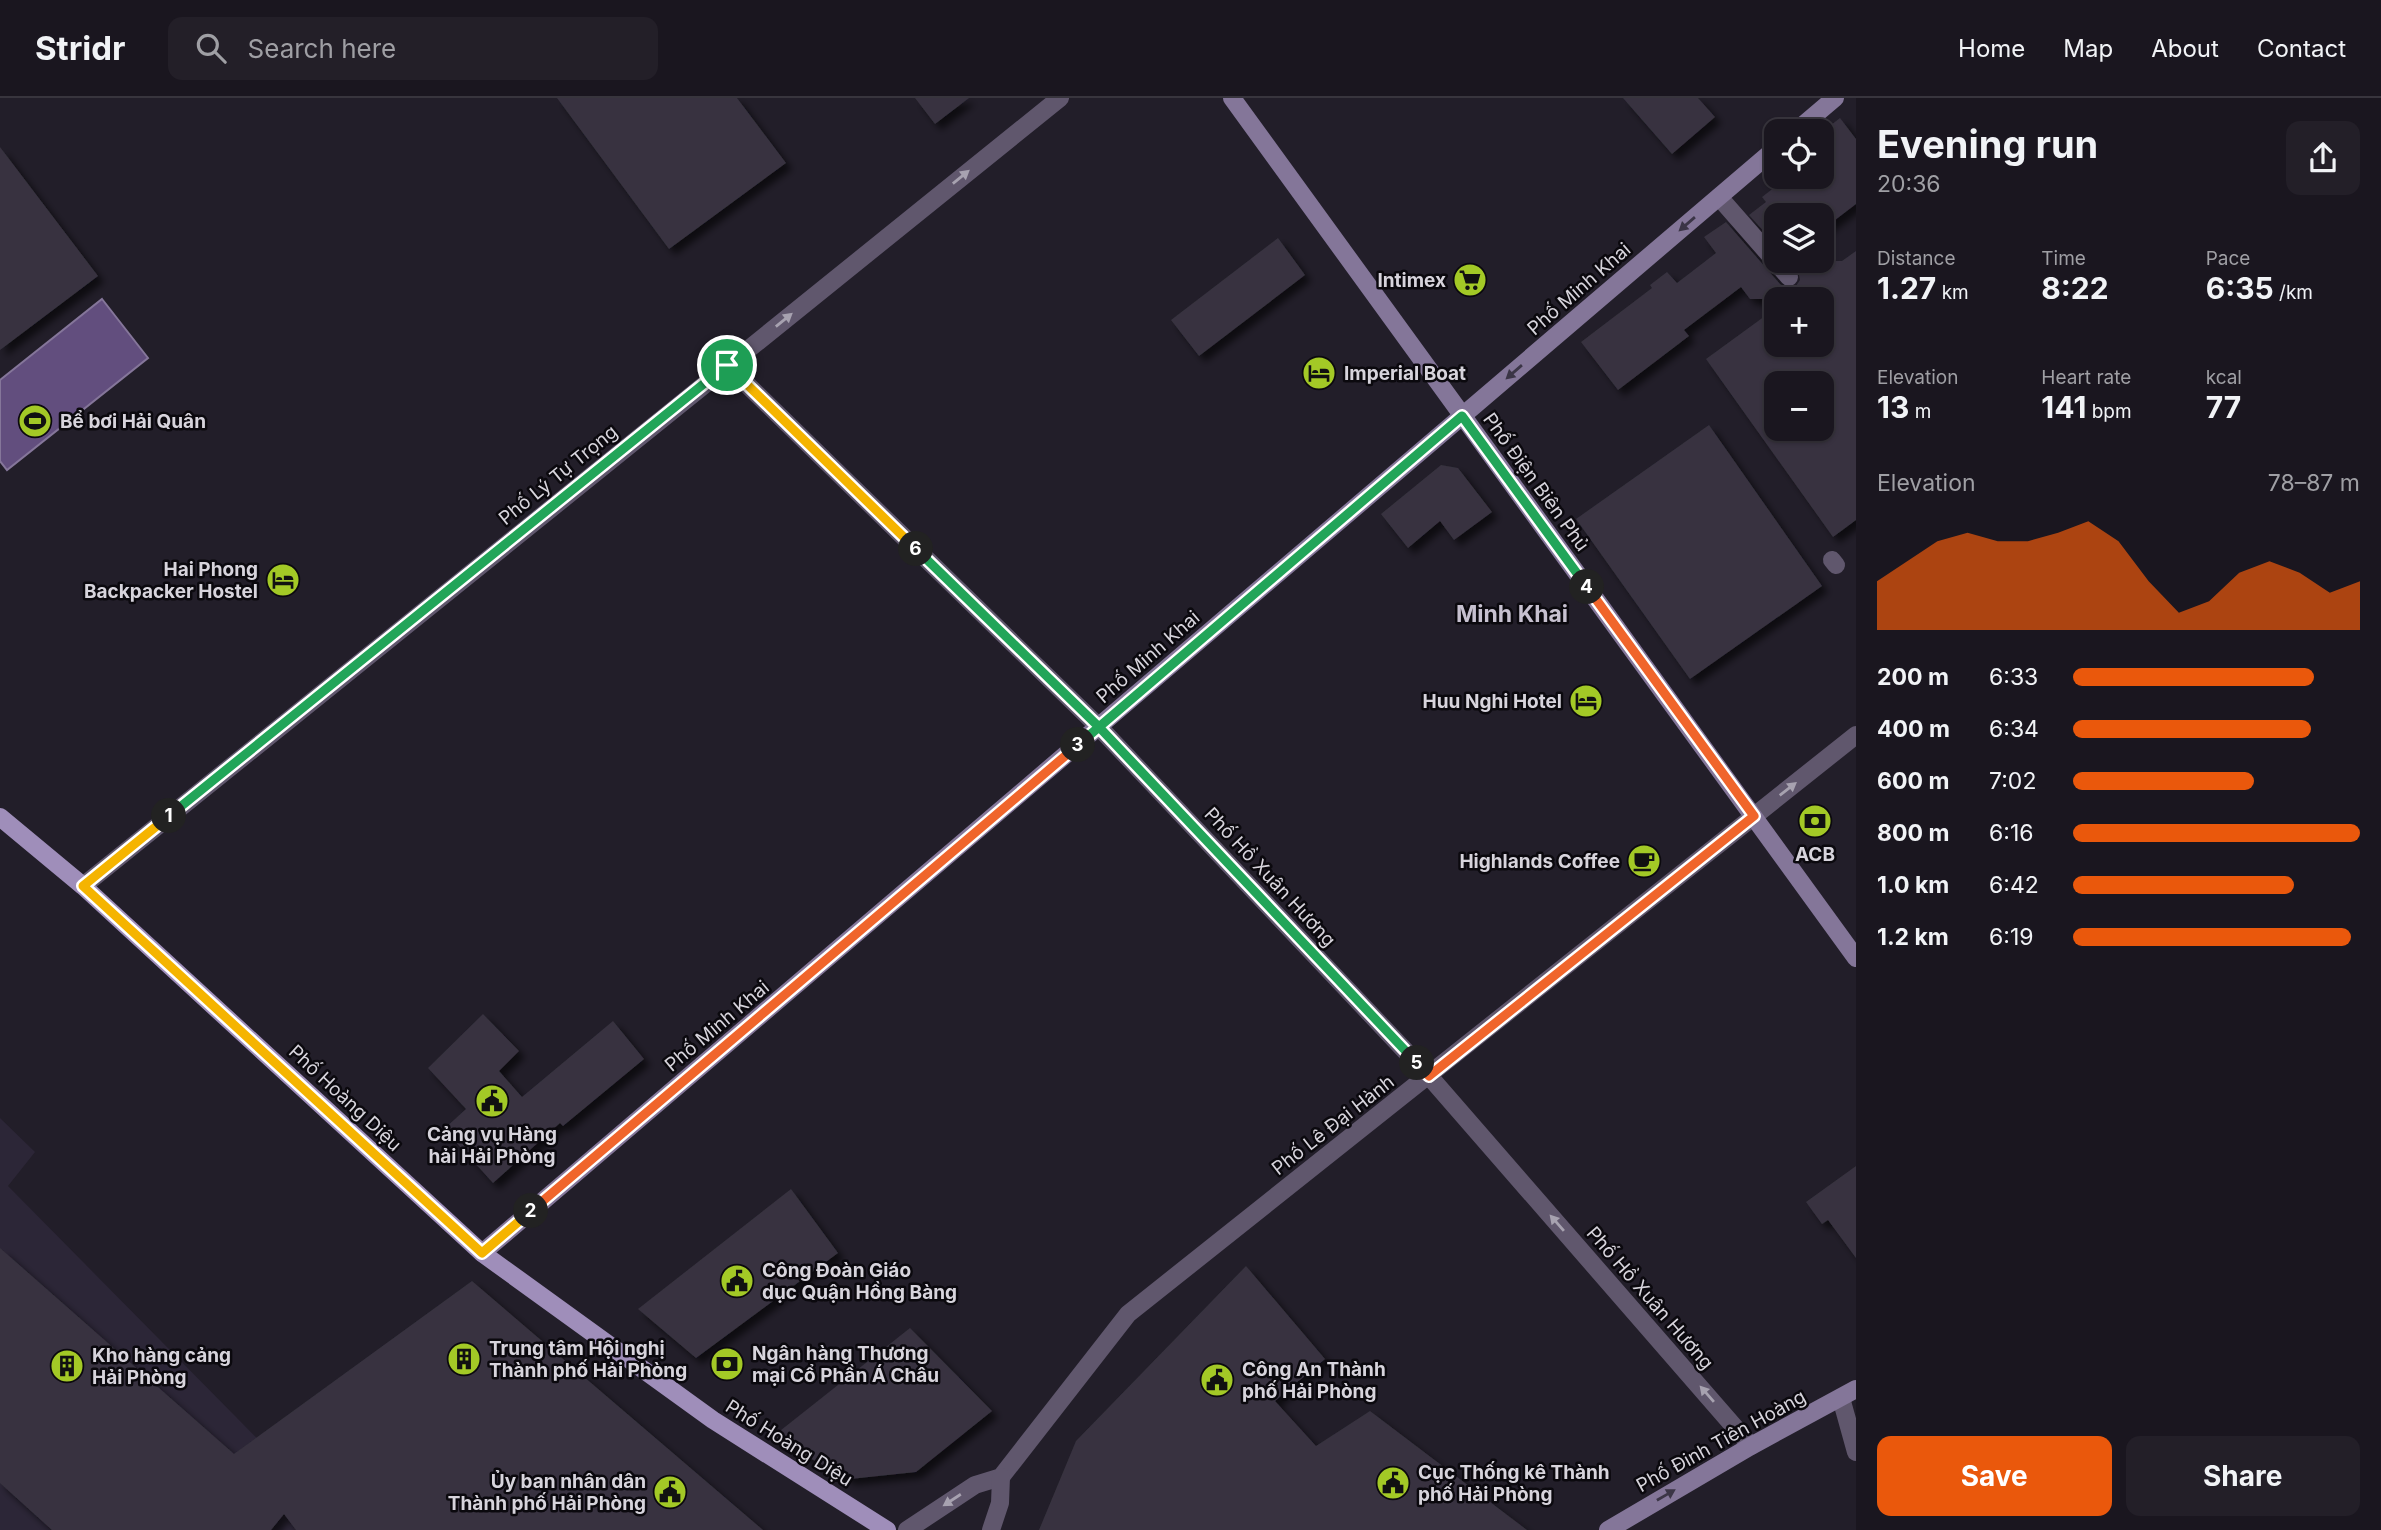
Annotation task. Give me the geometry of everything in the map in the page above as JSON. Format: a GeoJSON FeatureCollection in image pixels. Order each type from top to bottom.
{"type":"FeatureCollection","features":[{"type":"Feature","properties":{"kind":"main road","name":"Phố Hoàng Diệu"},"geometry":{"type":"LineString","coordinates":[[0,817],[83,886],[482,1253],[713,1420],[887,1530]]}},
{"type":"Feature","properties":{"kind":"street","name":"Phố Lý Tự Trọng"},"geometry":{"type":"LineString","coordinates":[[83,886],[1059,98]]}},
{"type":"Feature","properties":{"kind":"street","name":"Phố Điện Biên Phủ"},"geometry":{"type":"LineString","coordinates":[[1232,98],[1856,958]]}},
{"type":"Feature","properties":{"kind":"street"},"geometry":{"type":"LineString","coordinates":[[1810,119],[1835,98]]}},
{"type":"Feature","properties":{"kind":"street","name":"Phố Minh Khai"},"geometry":{"type":"LineString","coordinates":[[482,1253],[1764,158]]}},
{"type":"Feature","properties":{"kind":"street"},"geometry":{"type":"LineString","coordinates":[[1718,197],[1789,277]]}},
{"type":"Feature","properties":{"kind":"street","name":"Phố Hồ Xuân Hương"},"geometry":{"type":"LineString","coordinates":[[727,365],[1099,727],[1429,1076],[1751,1446]]}},
{"type":"Feature","properties":{"kind":"street","name":"Phố Lê Đại Hành"},"geometry":{"type":"LineString","coordinates":[[1001,1477],[1128,1314],[1856,735]]}},
{"type":"Feature","properties":{"kind":"street"},"geometry":{"type":"LineString","coordinates":[[1848,1393],[1856,1452]]}},
{"type":"Feature","properties":{"kind":"street","name":"Phố Đinh Tiên Hoàng"},"geometry":{"type":"LineString","coordinates":[[1608,1530],[1848,1393]]}},
{"type":"Feature","properties":{"kind":"street"},"geometry":{"type":"LineString","coordinates":[[907,1530],[975,1485],[1001,1477],[1000,1503],[991,1530]]}},
{"type":"Feature","properties":{"kind":"shaded area","name":"Bể bơi Hải Quân"},"geometry":{"type":"Polygon","coordinates":[[[102,299],[148,358],[7,470],[0,461],[0,380],[102,299]]]}},
{"type":"Feature","properties":{"kind":"shaded area","name":"Kho hàng cảng Hải Phòng"},"geometry":{"type":"Polygon","coordinates":[[[0,1118],[35,1152],[8,1186],[319,1501],[296,1530],[0,1530],[0,1118]]]}},
{"type":"Feature","properties":{"kind":"building"},"geometry":{"type":"Polygon","coordinates":[[[557,98],[737,98],[786,163],[669,249],[557,98]]]}},
{"type":"Feature","properties":{"kind":"building"},"geometry":{"type":"Polygon","coordinates":[[[915,98],[969,98],[935,124],[915,98]]]}},
{"type":"Feature","properties":{"kind":"building"},"geometry":{"type":"Polygon","coordinates":[[[1623,98],[1698,98],[1715,117],[1672,154],[1623,98]]]}},
{"type":"Feature","properties":{"kind":"building"},"geometry":{"type":"Polygon","coordinates":[[[1840,118],[1856,139],[1856,204],[1834,221],[1834,203],[1765,203],[1762,197],[1772,189],[1834,189],[1834,123],[1840,118]]]}},
{"type":"Feature","properties":{"kind":"building"},"geometry":{"type":"Polygon","coordinates":[[[0,147],[98,276],[0,350],[0,147]]]}},
{"type":"Feature","properties":{"kind":"building"},"geometry":{"type":"Polygon","coordinates":[[[1764,204],[1764,232],[1749,215],[1764,204]]]}},
{"type":"Feature","properties":{"kind":"building"},"geometry":{"type":"Polygon","coordinates":[[[1726,222],[1764,266],[1764,273],[1770,273],[1784,287],[1764,287],[1764,299],[1750,299],[1741,287],[1684,330],[1689,336],[1618,390],[1581,342],[1652,288],[1650,285],[1667,272],[1677,283],[1716,253],[1704,237],[1726,222]]]}},
{"type":"Feature","properties":{"kind":"building"},"geometry":{"type":"Polygon","coordinates":[[[1278,238],[1305,275],[1199,356],[1171,320],[1278,238]]]}},
{"type":"Feature","properties":{"kind":"building"},"geometry":{"type":"Polygon","coordinates":[[[1856,251],[1856,520],[1833,537],[1765,441],[1834,441],[1834,371],[1764,371],[1764,440],[1706,359],[1764,317],[1764,357],[1834,357],[1834,287],[1791,287],[1796,286],[1800,280],[1799,273],[1834,273],[1834,261],[1842,261],[1856,251]]]}},
{"type":"Feature","properties":{"kind":"building"},"geometry":{"type":"Polygon","coordinates":[[[1709,425],[1822,586],[1690,679],[1576,519],[1709,425]]]}},
{"type":"Feature","properties":{"kind":"building"},"geometry":{"type":"Polygon","coordinates":[[[1441,465],[1458,468],[1492,512],[1454,540],[1440,521],[1408,548],[1381,514],[1441,465]]]}},
{"type":"Feature","properties":{"kind":"building","name":"Cảng vụ Hàng hải Hải Phòng"},"geometry":{"type":"Polygon","coordinates":[[[483,1014],[519,1051],[499,1071],[522,1097],[613,1021],[644,1059],[563,1126],[560,1123],[493,1183],[444,1129],[466,1109],[428,1068],[483,1014]]]}},
{"type":"Feature","properties":{"kind":"building"},"geometry":{"type":"Polygon","coordinates":[[[1856,1166],[1856,1258],[1828,1220],[1822,1224],[1806,1202],[1856,1166]]]}},
{"type":"Feature","properties":{"kind":"building","name":"Công Đoàn Giáo dục Quận Hồng Bàng"},"geometry":{"type":"Polygon","coordinates":[[[791,1189],[838,1253],[696,1358],[638,1309],[791,1189]]]}},
{"type":"Feature","properties":{"kind":"building"},"geometry":{"type":"Polygon","coordinates":[[[0,1248],[234,1454],[472,1281],[763,1530],[296,1530],[284,1514],[271,1530],[52,1530],[0,1483],[0,1248]]]}},
{"type":"Feature","properties":{"kind":"building","name":"Công An Thành phố Hải Phòng"},"geometry":{"type":"Polygon","coordinates":[[[1246,1266],[1325,1359],[1275,1401],[1316,1446],[1370,1411],[1527,1530],[1039,1530],[1076,1441],[1246,1266]]]}},
{"type":"Feature","properties":{"kind":"building"},"geometry":{"type":"Polygon","coordinates":[[[910,1328],[992,1411],[916,1472],[850,1479],[771,1438],[910,1328]]]}},
{"type":"Feature","properties":{"kind":"place","name":"Intimex"},"geometry":{"type":"Point","coordinates":[1470,280]}},
{"type":"Feature","properties":{"kind":"place","name":"Imperial Boat"},"geometry":{"type":"Point","coordinates":[1319,373]}},
{"type":"Feature","properties":{"kind":"place","name":"Bể bơi Hải Quân"},"geometry":{"type":"Point","coordinates":[35,421]}},
{"type":"Feature","properties":{"kind":"place","name":"Hai Phong Backpacker Hostel"},"geometry":{"type":"Point","coordinates":[283,580]}},
{"type":"Feature","properties":{"kind":"place","name":"Huu Nghi Hotel"},"geometry":{"type":"Point","coordinates":[1586,701]}},
{"type":"Feature","properties":{"kind":"place","name":"ACB"},"geometry":{"type":"Point","coordinates":[1815,821]}},
{"type":"Feature","properties":{"kind":"place","name":"Highlands Coffee"},"geometry":{"type":"Point","coordinates":[1644,861]}},
{"type":"Feature","properties":{"kind":"place","name":"Cảng vụ Hàng hải Hải Phòng"},"geometry":{"type":"Point","coordinates":[492,1101]}},
{"type":"Feature","properties":{"kind":"place","name":"Công Đoàn Giáo dục Quận Hồng Bàng"},"geometry":{"type":"Point","coordinates":[737,1281]}},
{"type":"Feature","properties":{"kind":"place","name":"Trung tâm Hội nghị Thành phố Hải Phòng"},"geometry":{"type":"Point","coordinates":[464,1359]}},
{"type":"Feature","properties":{"kind":"place","name":"Ngân hàng Thương mại Cổ Phần Á Châu"},"geometry":{"type":"Point","coordinates":[727,1364]}},
{"type":"Feature","properties":{"kind":"place","name":"Kho hàng cảng Hải Phòng"},"geometry":{"type":"Point","coordinates":[67,1366]}},
{"type":"Feature","properties":{"kind":"place","name":"Công An Thành phố Hải Phòng"},"geometry":{"type":"Point","coordinates":[1217,1380]}},
{"type":"Feature","properties":{"kind":"place","name":"Cục Thống kê Thành phố Hải Phòng"},"geometry":{"type":"Point","coordinates":[1393,1483]}},
{"type":"Feature","properties":{"kind":"place","name":"Ủy ban nhân dân Thành phố Hải Phòng"},"geometry":{"type":"Point","coordinates":[670,1492]}},
{"type":"Feature","properties":{"kind":"district","name":"Minh Khai"},"geometry":{"type":"Point","coordinates":[1512,614]}},
{"type":"Feature","properties":{"kind":"route"},"geometry":{"type":"LineString","coordinates":[[727,365],[83,886],[482,1253],[960,846],[1099,727],[1172,664],[1462,416],[1754,816],[1429,1076],[1099,727],[727,365]]}}]}
